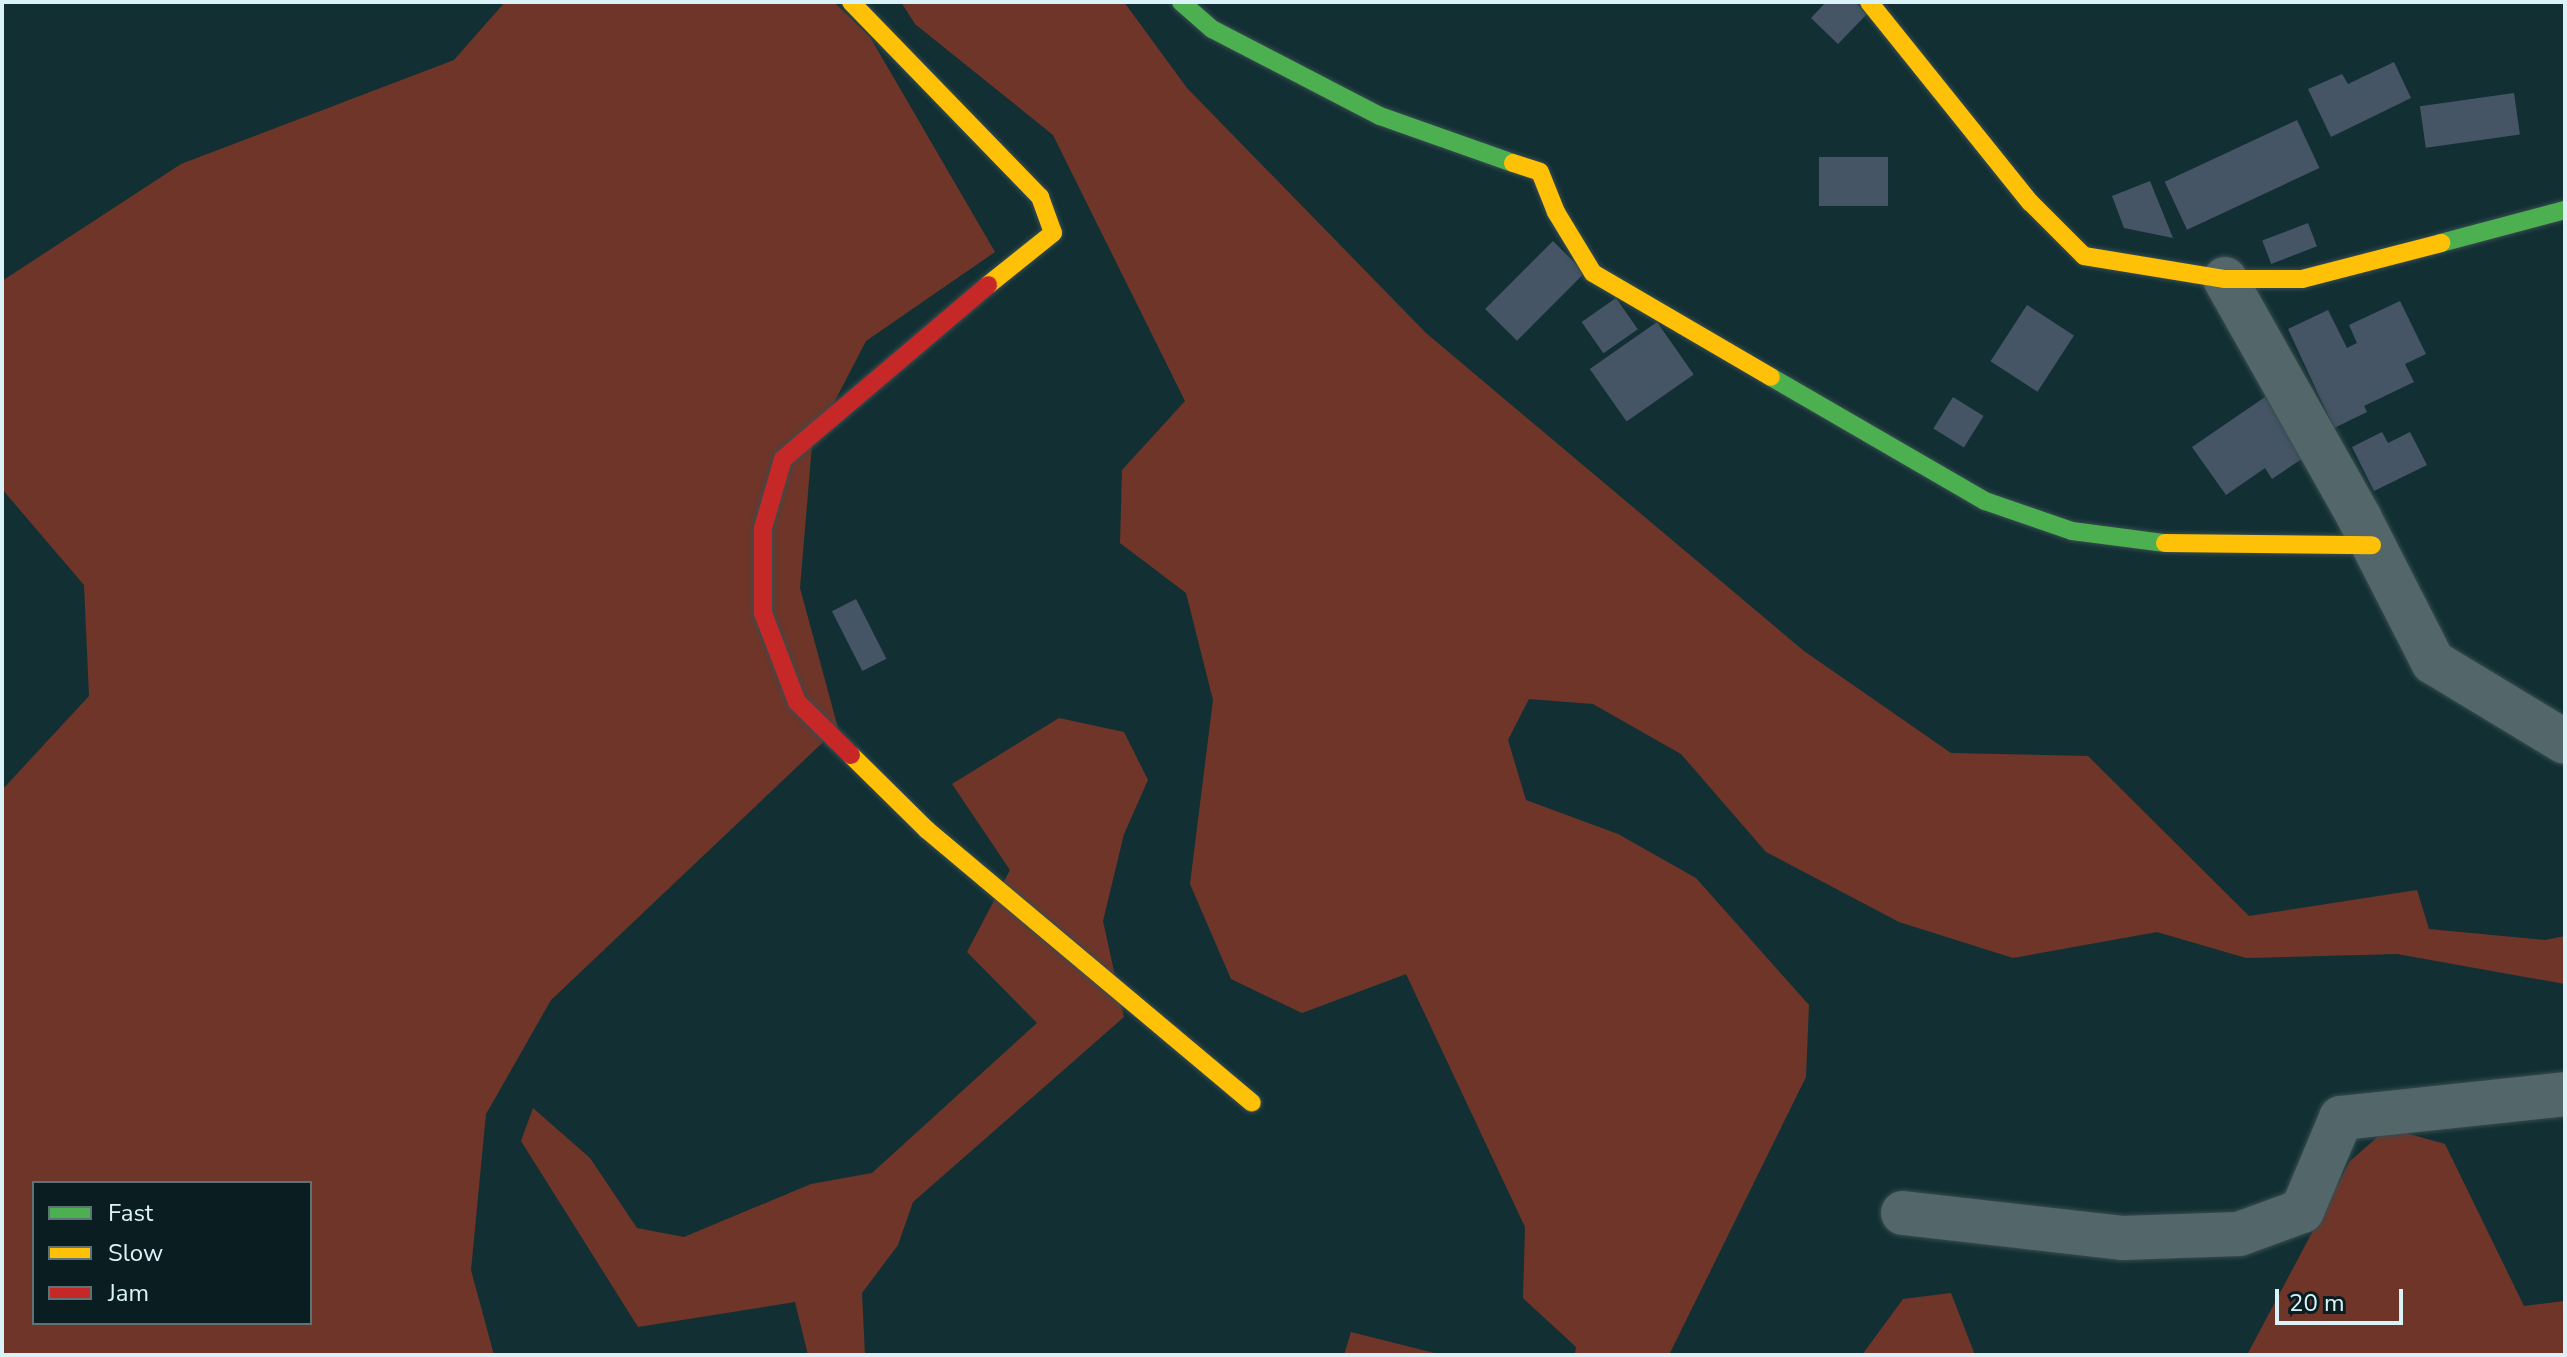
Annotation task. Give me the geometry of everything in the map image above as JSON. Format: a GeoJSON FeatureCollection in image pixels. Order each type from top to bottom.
{"type":"FeatureCollection","features":[{"type":"Feature","properties":{"kind":"street"},"geometry":{"type":"LineString","coordinates":[[851,2],[1040,197],[1053,233],[902,355],[783,459],[763,528],[763,613],[797,702],[927,830],[1252,1103]]}},
{"type":"Feature","properties":{"kind":"street"},"geometry":{"type":"LineString","coordinates":[[1181,2],[1212,29],[1380,116],[1540,172],[1556,212],[1593,273],[1985,501],[2072,531],[2154,543],[2372,545]]}},
{"type":"Feature","properties":{"kind":"street"},"geometry":{"type":"LineString","coordinates":[[1869,2],[2030,202],[2084,256],[2225,279],[2302,279],[2565,210]]}},
{"type":"Feature","properties":{"kind":"street"},"geometry":{"type":"LineString","coordinates":[[2225,279],[2433,662],[2565,742]]}},
{"type":"Feature","properties":{"kind":"street"},"geometry":{"type":"LineString","coordinates":[[1903,1213],[2122,1238],[2239,1234],[2302,1211],[2341,1118],[2565,1094]]}},
{"type":"Feature","properties":{"kind":"shaded area"},"geometry":{"type":"Polygon","coordinates":[[[505,2],[834,2],[870,37],[995,252],[866,341],[812,445],[800,588],[838,728],[551,1000],[486,1114],[471,1270],[494,1355],[2,1355],[2,790],[89,696],[84,585],[2,489],[2,281],[181,164],[454,60],[505,2]]]}},
{"type":"Feature","properties":{"kind":"shaded area"},"geometry":{"type":"Polygon","coordinates":[[[901,2],[1124,2],[1187,88],[1426,333],[1804,651],[1951,753],[2088,756],[2249,916],[2417,890],[2429,929],[2545,940],[2565,936],[2565,984],[2397,954],[2246,958],[2157,932],[2013,958],[1899,922],[1766,852],[1681,754],[1593,704],[1529,699],[1508,740],[1526,800],[1618,834],[1696,878],[1809,1005],[1806,1077],[1669,1355],[1575,1355],[1576,1347],[1523,1298],[1525,1227],[1406,974],[1302,1013],[1231,979],[1190,884],[1213,700],[1186,593],[1120,543],[1122,470],[1185,401],[1053,135],[915,24],[901,2]]]}},
{"type":"Feature","properties":{"kind":"shaded area"},"geometry":{"type":"Polygon","coordinates":[[[1059,718],[1124,732],[1148,780],[1124,834],[1103,921],[1124,1017],[913,1202],[898,1245],[862,1293],[865,1355],[808,1355],[795,1302],[638,1327],[521,1141],[533,1108],[590,1158],[637,1228],[684,1237],[811,1184],[872,1173],[1037,1023],[967,952],[1010,870],[952,784],[1059,718]]]}},
{"type":"Feature","properties":{"kind":"shaded area"},"geometry":{"type":"Polygon","coordinates":[[[2388,1128],[2445,1144],[2524,1306],[2565,1301],[2565,1355],[2247,1355],[2350,1161],[2388,1128]]]}},
{"type":"Feature","properties":{"kind":"shaded area"},"geometry":{"type":"Polygon","coordinates":[[[1951,1293],[1975,1355],[1862,1355],[1903,1299],[1951,1293]]]}},
{"type":"Feature","properties":{"kind":"shaded area"},"geometry":{"type":"Polygon","coordinates":[[[1351,1332],[1442,1355],[1344,1355],[1351,1332]]]}},
{"type":"Feature","properties":{"kind":"building"},"geometry":{"type":"Polygon","coordinates":[[[1826,2],[1855,2],[1867,14],[1838,44],[1811,18],[1826,2]]]}},
{"type":"Feature","properties":{"kind":"building"},"geometry":{"type":"Polygon","coordinates":[[[2394,62],[2411,98],[2331,137],[2308,89],[2342,74],[2348,84],[2394,62]]]}},
{"type":"Feature","properties":{"kind":"building"},"geometry":{"type":"Polygon","coordinates":[[[2514,93],[2520,135],[2426,148],[2420,106],[2514,93]]]}},
{"type":"Feature","properties":{"kind":"building"},"geometry":{"type":"Polygon","coordinates":[[[2297,120],[2319,168],[2187,230],[2165,182],[2297,120]]]}},
{"type":"Feature","properties":{"kind":"building"},"geometry":{"type":"Polygon","coordinates":[[[1819,157],[1888,157],[1888,206],[1819,206],[1819,157]]]}},
{"type":"Feature","properties":{"kind":"building"},"geometry":{"type":"Polygon","coordinates":[[[2150,181],[2173,238],[2124,228],[2112,196],[2150,181]]]}},
{"type":"Feature","properties":{"kind":"building"},"geometry":{"type":"Polygon","coordinates":[[[2308,223],[2317,246],[2271,264],[2262,241],[2308,223]]]}},
{"type":"Feature","properties":{"kind":"building"},"geometry":{"type":"Polygon","coordinates":[[[1553,241],[1585,273],[1517,341],[1485,309],[1553,241]]]}},
{"type":"Feature","properties":{"kind":"building"},"geometry":{"type":"Polygon","coordinates":[[[1616,298],[1638,329],[1603,353],[1582,322],[1616,298]]]}},
{"type":"Feature","properties":{"kind":"building"},"geometry":{"type":"Polygon","coordinates":[[[2400,301],[2426,354],[2405,364],[2414,382],[2364,406],[2367,412],[2334,428],[2288,329],[2328,310],[2347,348],[2357,343],[2349,325],[2400,301]]]}},
{"type":"Feature","properties":{"kind":"building"},"geometry":{"type":"Polygon","coordinates":[[[2027,305],[2074,335],[2037,392],[1991,361],[2027,305]]]}},
{"type":"Feature","properties":{"kind":"building"},"geometry":{"type":"Polygon","coordinates":[[[1657,322],[1694,374],[1627,421],[1590,369],[1657,322]]]}},
{"type":"Feature","properties":{"kind":"building"},"geometry":{"type":"Polygon","coordinates":[[[1953,397],[1984,416],[1964,447],[1933,428],[1953,397]]]}},
{"type":"Feature","properties":{"kind":"building"},"geometry":{"type":"Polygon","coordinates":[[[2265,397],[2306,456],[2272,479],[2265,468],[2226,495],[2192,447],[2265,397]]]}},
{"type":"Feature","properties":{"kind":"building"},"geometry":{"type":"Polygon","coordinates":[[[2382,432],[2388,443],[2410,432],[2427,465],[2374,491],[2352,447],[2382,432]]]}},
{"type":"Feature","properties":{"kind":"building"},"geometry":{"type":"Polygon","coordinates":[[[856,599],[886,659],[862,671],[832,611],[856,599]]]}},
{"type":"Feature","properties":{"kind":"traffic: fast"},"geometry":{"type":"LineString","coordinates":[[1181,2],[1212,29],[1380,116],[1513,163]]}},
{"type":"Feature","properties":{"kind":"traffic: fast"},"geometry":{"type":"LineString","coordinates":[[2441,243],[2565,210]]}},
{"type":"Feature","properties":{"kind":"traffic: fast"},"geometry":{"type":"LineString","coordinates":[[1771,377],[1985,501],[2072,531],[2165,543]]}},
{"type":"Feature","properties":{"kind":"traffic: slow"},"geometry":{"type":"LineString","coordinates":[[851,2],[1040,197],[1053,233],[988,285]]}},
{"type":"Feature","properties":{"kind":"traffic: slow"},"geometry":{"type":"LineString","coordinates":[[1869,2],[2030,202],[2084,256],[2225,279],[2302,279],[2441,243]]}},
{"type":"Feature","properties":{"kind":"traffic: slow"},"geometry":{"type":"LineString","coordinates":[[1513,163],[1540,172],[1556,212],[1593,273],[1771,377]]}},
{"type":"Feature","properties":{"kind":"traffic: slow"},"geometry":{"type":"LineString","coordinates":[[2165,543],[2372,545]]}},
{"type":"Feature","properties":{"kind":"traffic: slow"},"geometry":{"type":"LineString","coordinates":[[851,755],[927,830],[1252,1103]]}},
{"type":"Feature","properties":{"kind":"traffic: jam"},"geometry":{"type":"LineString","coordinates":[[851,755],[797,702],[763,613],[763,528],[783,459],[988,285]]}}]}
